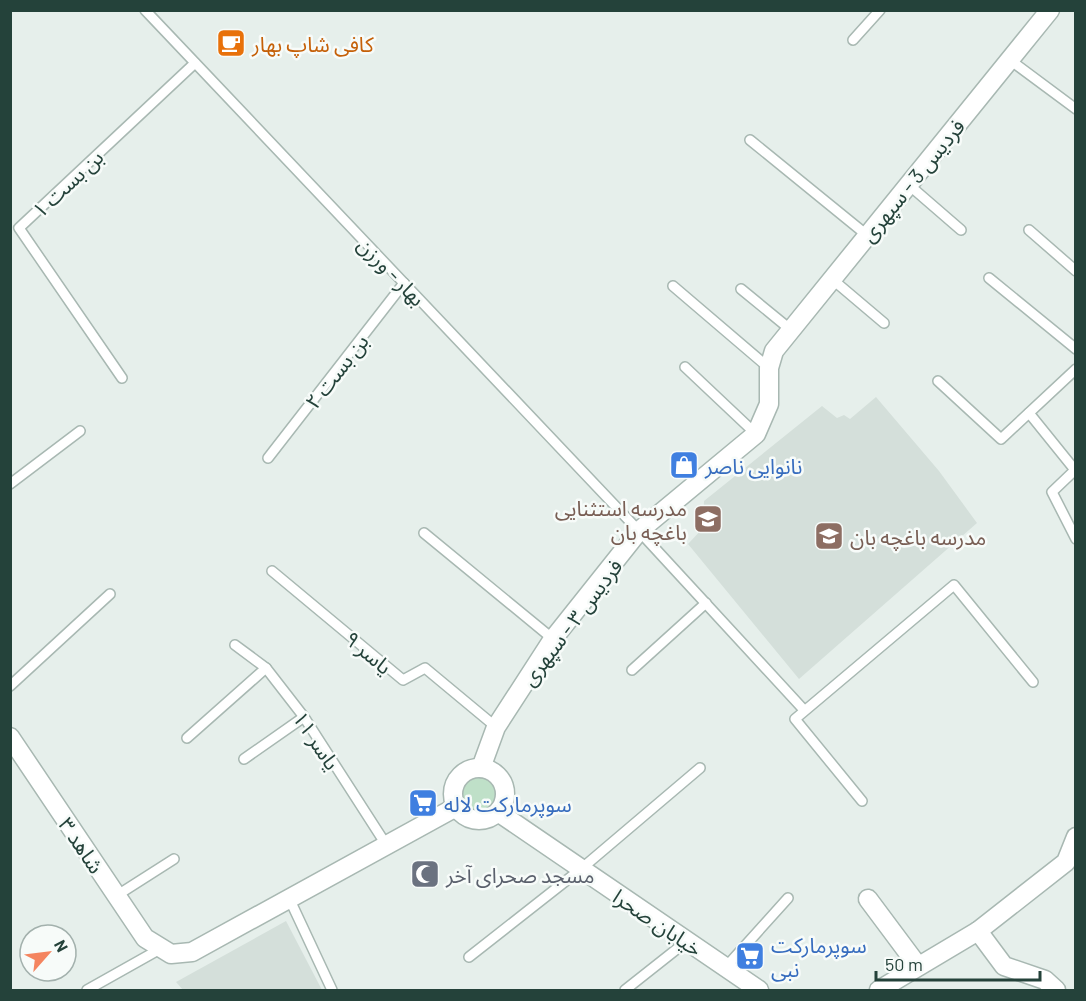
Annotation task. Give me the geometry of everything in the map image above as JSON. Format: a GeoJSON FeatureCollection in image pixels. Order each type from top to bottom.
{"type":"FeatureCollection","features":[{"type":"Feature","properties":{"kind":"street","name":"فردیس 3 - سپهری"},"geometry":{"type":"LineString","coordinates":[[774,351],[1050,10]]}},
{"type":"Feature","properties":{"kind":"street","name":"فردیس ۳ - سپهری"},"geometry":{"type":"LineString","coordinates":[[481,768],[496,727],[553,639],[639,531],[756,434],[769,404],[769,368],[774,351]]}},
{"type":"Feature","properties":{"kind":"street","name":"شاهد ۳"},"geometry":{"type":"LineString","coordinates":[[10,736],[144,938],[160,949]]}},
{"type":"Feature","properties":{"kind":"street"},"geometry":{"type":"LineString","coordinates":[[481,768],[494,773],[503,784],[505,799],[498,812],[479,820],[465,817],[456,807],[452,793],[457,780],[467,770],[481,768]]}},
{"type":"Feature","properties":{"kind":"street"},"geometry":{"type":"LineString","coordinates":[[160,949],[180,955],[192,952],[456,807]]}},
{"type":"Feature","properties":{"kind":"street","name":"خیابان صحرا"},"geometry":{"type":"LineString","coordinates":[[498,812],[759,990]]}},
{"type":"Feature","properties":{"kind":"street"},"geometry":{"type":"LineString","coordinates":[[879,990],[978,931],[1071,868],[1076,837]]}},
{"type":"Feature","properties":{"kind":"street"},"geometry":{"type":"LineString","coordinates":[[868,899],[918,966]]}},
{"type":"Feature","properties":{"kind":"street"},"geometry":{"type":"LineString","coordinates":[[978,931],[1004,966],[1045,980],[1056,990]]}},
{"type":"Feature","properties":{"kind":"lane","name":"بهار - ورزن"},"geometry":{"type":"LineString","coordinates":[[145,10],[639,531],[804,710]]}},
{"type":"Feature","properties":{"kind":"lane"},"geometry":{"type":"LineString","coordinates":[[853,40],[880,10]]}},
{"type":"Feature","properties":{"kind":"lane"},"geometry":{"type":"LineString","coordinates":[[1010,60],[1076,110]]}},
{"type":"Feature","properties":{"kind":"lane","name":"بن بست ۱"},"geometry":{"type":"LineString","coordinates":[[122,378],[19,228],[195,63]]}},
{"type":"Feature","properties":{"kind":"lane"},"geometry":{"type":"LineString","coordinates":[[750,140],[868,236]]}},
{"type":"Feature","properties":{"kind":"lane"},"geometry":{"type":"LineString","coordinates":[[909,184],[961,230]]}},
{"type":"Feature","properties":{"kind":"lane"},"geometry":{"type":"LineString","coordinates":[[1029,230],[1076,271]]}},
{"type":"Feature","properties":{"kind":"lane"},"geometry":{"type":"LineString","coordinates":[[989,278],[1076,349]]}},
{"type":"Feature","properties":{"kind":"lane"},"geometry":{"type":"LineString","coordinates":[[832,279],[884,323]]}},
{"type":"Feature","properties":{"kind":"lane","name":"بن بست ۲"},"geometry":{"type":"LineString","coordinates":[[268,458],[404,283]]}},
{"type":"Feature","properties":{"kind":"lane"},"geometry":{"type":"LineString","coordinates":[[673,286],[769,368]]}},
{"type":"Feature","properties":{"kind":"lane"},"geometry":{"type":"LineString","coordinates":[[741,289],[791,330]]}},
{"type":"Feature","properties":{"kind":"lane"},"geometry":{"type":"LineString","coordinates":[[685,367],[756,434]]}},
{"type":"Feature","properties":{"kind":"lane"},"geometry":{"type":"LineString","coordinates":[[938,381],[1001,439],[1076,369]]}},
{"type":"Feature","properties":{"kind":"lane"},"geometry":{"type":"LineString","coordinates":[[1029,413],[1075,470],[1052,492],[1076,539]]}},
{"type":"Feature","properties":{"kind":"lane"},"geometry":{"type":"LineString","coordinates":[[10,484],[80,431]]}},
{"type":"Feature","properties":{"kind":"lane"},"geometry":{"type":"LineString","coordinates":[[424,533],[553,639]]}},
{"type":"Feature","properties":{"kind":"lane","name":"یاسر ۹"},"geometry":{"type":"LineString","coordinates":[[272,571],[404,680],[425,668],[496,727]]}},
{"type":"Feature","properties":{"kind":"lane"},"geometry":{"type":"LineString","coordinates":[[862,801],[795,719],[954,585],[1034,682]]}},
{"type":"Feature","properties":{"kind":"lane"},"geometry":{"type":"LineString","coordinates":[[10,686],[110,594]]}},
{"type":"Feature","properties":{"kind":"lane"},"geometry":{"type":"LineString","coordinates":[[632,670],[706,603]]}},
{"type":"Feature","properties":{"kind":"lane","name":"یاسر ۱۱"},"geometry":{"type":"LineString","coordinates":[[235,645],[266,668],[304,717],[387,846]]}},
{"type":"Feature","properties":{"kind":"lane"},"geometry":{"type":"LineString","coordinates":[[187,738],[266,668]]}},
{"type":"Feature","properties":{"kind":"lane"},"geometry":{"type":"LineString","coordinates":[[244,759],[304,717]]}},
{"type":"Feature","properties":{"kind":"lane"},"geometry":{"type":"LineString","coordinates":[[469,957],[581,869],[700,768]]}},
{"type":"Feature","properties":{"kind":"lane"},"geometry":{"type":"LineString","coordinates":[[116,896],[174,860]]}},
{"type":"Feature","properties":{"kind":"lane"},"geometry":{"type":"LineString","coordinates":[[289,898],[332,990]]}},
{"type":"Feature","properties":{"kind":"lane"},"geometry":{"type":"LineString","coordinates":[[726,968],[788,898]]}},
{"type":"Feature","properties":{"kind":"lane"},"geometry":{"type":"LineString","coordinates":[[625,990],[687,941]]}},
{"type":"Feature","properties":{"kind":"lane"},"geometry":{"type":"LineString","coordinates":[[87,990],[160,949]]}},
{"type":"Feature","properties":{"kind":"shaded area","name":"مدرسه باغچه بان"},"geometry":{"type":"Polygon","coordinates":[[[876,397],[939,471],[977,523],[799,679],[688,544],[703,528],[704,501],[822,406],[837,418],[844,415],[850,419],[876,397]]]}},
{"type":"Feature","properties":{"kind":"shaded area"},"geometry":{"type":"Polygon","coordinates":[[[286,921],[322,990],[183,990],[176,982],[286,921]]]}},
{"type":"Feature","properties":{"kind":"green space"},"geometry":{"type":"Polygon","coordinates":[[[478,776],[491,781],[496,794],[491,807],[478,812],[465,807],[460,794],[465,781],[478,776]]]}},
{"type":"Feature","properties":{"kind":"place","name":"کافی شاپ بهار"},"geometry":{"type":"Point","coordinates":[231,43]}},
{"type":"Feature","properties":{"kind":"place","name":"نانوایی ناصر"},"geometry":{"type":"Point","coordinates":[684,465]}},
{"type":"Feature","properties":{"kind":"place","name":"مدرسه استثنایی باغچه بان"},"geometry":{"type":"Point","coordinates":[708,519]}},
{"type":"Feature","properties":{"kind":"place","name":"مدرسه باغچه بان"},"geometry":{"type":"Point","coordinates":[829,536]}},
{"type":"Feature","properties":{"kind":"place","name":"سوپرمارکت لاله"},"geometry":{"type":"Point","coordinates":[423,803]}},
{"type":"Feature","properties":{"kind":"place","name":"مسجد صحرای آخر"},"geometry":{"type":"Point","coordinates":[425,874]}},
{"type":"Feature","properties":{"kind":"place","name":"سوپرمارکت نبی"},"geometry":{"type":"Point","coordinates":[750,956]}}]}
